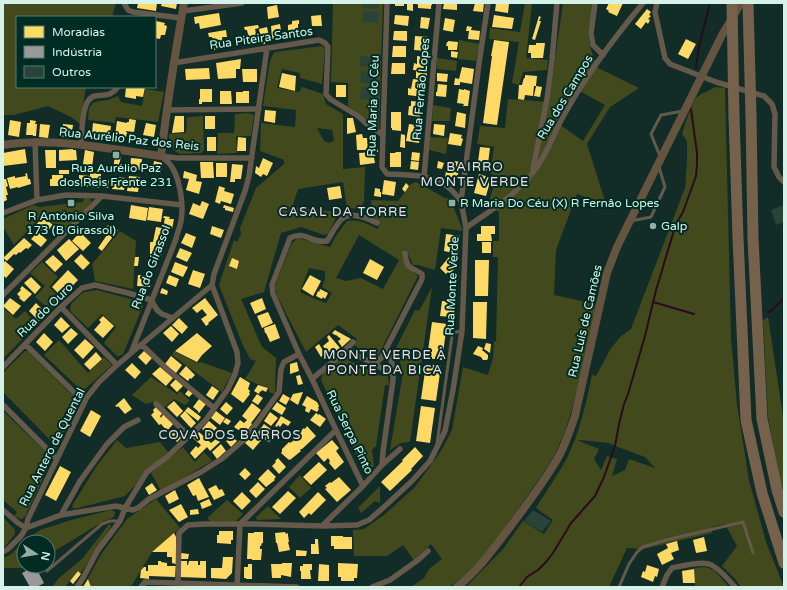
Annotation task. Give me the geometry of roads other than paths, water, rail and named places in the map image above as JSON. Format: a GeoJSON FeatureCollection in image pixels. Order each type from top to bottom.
{"type":"FeatureCollection","features":[{"type":"Feature","properties":{"kind":"highway"},"geometry":{"type":"LineString","coordinates":[[732,3],[738,238],[746,420],[762,494],[784,563]]}},
{"type":"Feature","properties":{"kind":"highway"},"geometry":{"type":"LineString","coordinates":[[748,3],[753,239],[762,419],[777,490],[784,512]]}},
{"type":"Feature","properties":{"kind":"main road","name":"Rua Luís de Camões"},"geometry":{"type":"LineString","coordinates":[[457,587],[468,579],[481,565],[540,487],[559,456],[575,416],[607,273],[617,247],[722,35],[740,3]]}},
{"type":"Feature","properties":{"kind":"main road"},"geometry":{"type":"LineString","coordinates":[[161,156],[173,63],[183,11]]}},
{"type":"Feature","properties":{"kind":"main road","name":"Rua Aurélio Paz dos Reis"},"geometry":{"type":"LineString","coordinates":[[3,145],[35,142],[81,145],[161,156]]}},
{"type":"Feature","properties":{"kind":"street"},"geometry":{"type":"LineString","coordinates":[[124,3],[132,15],[183,11],[242,3]]}},
{"type":"Feature","properties":{"kind":"street","name":"Rua Maria do Céu"},"geometry":{"type":"LineString","coordinates":[[387,3],[382,167],[387,174],[424,177],[440,182],[449,188],[461,201]]}},
{"type":"Feature","properties":{"kind":"street","name":"Rua Fernão Lopes"},"geometry":{"type":"LineString","coordinates":[[424,177],[439,3]]}},
{"type":"Feature","properties":{"kind":"street","name":"Rua Monte Verde"},"geometry":{"type":"LineString","coordinates":[[178,583],[179,533],[188,526],[205,524],[322,526],[357,525],[369,520],[384,507],[412,481],[430,461],[445,431],[462,331],[466,228],[461,201],[488,3]]}},
{"type":"Feature","properties":{"kind":"street"},"geometry":{"type":"LineString","coordinates":[[533,171],[547,99],[557,3]]}},
{"type":"Feature","properties":{"kind":"street"},"geometry":{"type":"LineString","coordinates":[[595,3],[591,34],[593,45],[603,55]]}},
{"type":"Feature","properties":{"kind":"street","name":"Rua dos Campos"},"geometry":{"type":"LineString","coordinates":[[466,228],[504,202],[521,186],[533,171],[541,160],[573,100],[603,55],[642,3]]}},
{"type":"Feature","properties":{"kind":"street"},"geometry":{"type":"LineString","coordinates":[[657,3],[656,12],[665,58],[670,64],[716,82],[764,96],[772,104],[775,114],[774,167],[784,182]]}},
{"type":"Feature","properties":{"kind":"street","name":"Rua Piteira Santos"},"geometry":{"type":"LineString","coordinates":[[173,63],[319,40],[325,43],[328,47],[326,94],[330,99],[349,110],[383,136]]}},
{"type":"Feature","properties":{"kind":"street"},"geometry":{"type":"LineString","coordinates":[[77,587],[98,550],[120,521],[125,508],[148,472],[167,457],[205,421],[228,389],[235,374],[238,363],[237,352],[212,285],[214,274],[245,191],[249,176],[268,48]]}},
{"type":"Feature","properties":{"kind":"street"},"geometry":{"type":"LineString","coordinates":[[81,145],[84,108],[87,101],[94,96],[106,95],[114,92],[117,88]]}},
{"type":"Feature","properties":{"kind":"street"},"geometry":{"type":"LineString","coordinates":[[166,110],[259,109]]}},
{"type":"Feature","properties":{"kind":"street"},"geometry":{"type":"LineString","coordinates":[[35,142],[37,200]]}},
{"type":"Feature","properties":{"kind":"street","name":"Rua Aurélio Paz dos Reis"},"geometry":{"type":"LineString","coordinates":[[161,156],[177,158],[252,158]]}},
{"type":"Feature","properties":{"kind":"street","name":"Rua do Girassol"},"geometry":{"type":"LineString","coordinates":[[131,353],[176,239],[181,221],[182,205],[180,187],[174,170],[161,156]]}},
{"type":"Feature","properties":{"kind":"street"},"geometry":{"type":"LineString","coordinates":[[3,213],[37,200],[66,195],[102,196],[182,205]]}},
{"type":"Feature","properties":{"kind":"street"},"geometry":{"type":"LineString","coordinates":[[3,295],[102,196]]}},
{"type":"Feature","properties":{"kind":"street","name":"Rua Serpa Pinto"},"geometry":{"type":"LineString","coordinates":[[363,486],[299,354],[273,294],[272,284],[290,238],[295,235],[322,242],[327,241],[342,218],[347,216],[366,217],[376,223]]}},
{"type":"Feature","properties":{"kind":"street"},"geometry":{"type":"LineString","coordinates":[[375,364],[382,357],[422,279],[422,274],[410,268],[406,263],[406,253]]}},
{"type":"Feature","properties":{"kind":"street","name":"Rua Antero de Quental"},"geometry":{"type":"LineString","coordinates":[[3,552],[8,550],[22,536],[28,519],[56,458],[87,396],[117,365],[212,285]]}},
{"type":"Feature","properties":{"kind":"street","name":"Rua do Ouro"},"geometry":{"type":"LineString","coordinates":[[3,367],[82,288],[95,286],[128,293],[151,300]]}},
{"type":"Feature","properties":{"kind":"street"},"geometry":{"type":"LineString","coordinates":[[151,300],[162,314],[172,318]]}},
{"type":"Feature","properties":{"kind":"street"},"geometry":{"type":"LineString","coordinates":[[61,308],[117,365]]}},
{"type":"Feature","properties":{"kind":"street"},"geometry":{"type":"LineString","coordinates":[[312,379],[353,342]]}},
{"type":"Feature","properties":{"kind":"street"},"geometry":{"type":"LineString","coordinates":[[25,344],[84,402]]}},
{"type":"Feature","properties":{"kind":"street"},"geometry":{"type":"LineString","coordinates":[[142,345],[168,370],[214,408]]}},
{"type":"Feature","properties":{"kind":"street"},"geometry":{"type":"LineString","coordinates":[[382,465],[394,380],[393,367],[387,347]]}},
{"type":"Feature","properties":{"kind":"street"},"geometry":{"type":"LineString","coordinates":[[347,348],[393,374]]}},
{"type":"Feature","properties":{"kind":"street"},"geometry":{"type":"LineString","coordinates":[[3,510],[26,528],[61,515],[116,506],[133,510],[138,508],[150,499],[202,472],[223,458],[246,438],[279,392],[281,368],[284,362],[299,354]]}},
{"type":"Feature","properties":{"kind":"street"},"geometry":{"type":"LineString","coordinates":[[156,404],[189,436]]}},
{"type":"Feature","properties":{"kind":"street"},"geometry":{"type":"LineString","coordinates":[[3,406],[56,458]]}},
{"type":"Feature","properties":{"kind":"street"},"geometry":{"type":"LineString","coordinates":[[61,515],[80,481],[107,444],[124,427],[138,420]]}},
{"type":"Feature","properties":{"kind":"street"},"geometry":{"type":"LineString","coordinates":[[237,586],[240,524],[336,430]]}},
{"type":"Feature","properties":{"kind":"street","name":"Rua Serpa Pinto"},"geometry":{"type":"LineString","coordinates":[[322,526],[400,448]]}},
{"type":"Feature","properties":{"kind":"street"},"geometry":{"type":"LineString","coordinates":[[372,587],[390,580],[428,551]]}},
{"type":"Feature","properties":{"kind":"street"},"geometry":{"type":"LineString","coordinates":[[662,587],[672,568],[702,563],[710,564],[735,587]]}},
{"type":"Feature","properties":{"kind":"street"},"geometry":{"type":"LineString","coordinates":[[141,587],[145,582],[297,587]]}},
{"type":"Feature","properties":{"kind":"lane"},"geometry":{"type":"LineString","coordinates":[[629,222],[651,217],[665,187],[651,134],[660,115],[685,111]]}},
{"type":"Feature","properties":{"kind":"lane"},"geometry":{"type":"LineString","coordinates":[[56,563],[102,524],[110,521],[120,521]]}},
{"type":"Feature","properties":{"kind":"lane"},"geometry":{"type":"LineString","coordinates":[[619,587],[629,564],[637,552],[643,547],[666,540],[743,522],[753,553]]}},
{"type":"Feature","properties":{"kind":"waterway"},"geometry":{"type":"LineString","coordinates":[[696,68],[699,46],[710,3]]}},
{"type":"Feature","properties":{"kind":"waterway"},"geometry":{"type":"LineString","coordinates":[[519,587],[527,577],[538,570],[553,553],[571,523],[595,496],[604,477],[615,446],[624,404],[645,336],[656,290],[676,224],[683,212],[696,176],[697,153],[691,109]]}},
{"type":"Feature","properties":{"kind":"waterway"},"geometry":{"type":"LineString","coordinates":[[768,312],[770,312],[784,298]]}},
{"type":"Feature","properties":{"kind":"waterway"},"geometry":{"type":"LineString","coordinates":[[653,302],[694,314]]}},
{"type":"Feature","properties":{"kind":"place","name":"Rua Aurélio Paz dos Reis Frente 231"},"geometry":{"type":"Point","coordinates":[116,155]}},
{"type":"Feature","properties":{"kind":"place","name":"R António Silva 173 (B Girassol)"},"geometry":{"type":"Point","coordinates":[71,203]}},
{"type":"Feature","properties":{"kind":"place","name":"R Maria Do Céu (X) R Fernâo Lopes"},"geometry":{"type":"Point","coordinates":[452,203]}},
{"type":"Feature","properties":{"kind":"place","name":"Galp"},"geometry":{"type":"Point","coordinates":[653,226]}},
{"type":"Feature","properties":{"kind":"district","name":"BAIRRO MONTE VERDE"},"geometry":{"type":"Point","coordinates":[475,174]}},
{"type":"Feature","properties":{"kind":"district","name":"CASAL DA TORRE"},"geometry":{"type":"Point","coordinates":[343,212]}},
{"type":"Feature","properties":{"kind":"district","name":"MONTE VERDE À PONTE DA BICA"},"geometry":{"type":"Point","coordinates":[385,362]}},
{"type":"Feature","properties":{"kind":"district","name":"COVA DOS BARROS"},"geometry":{"type":"Point","coordinates":[230,435]}}]}
